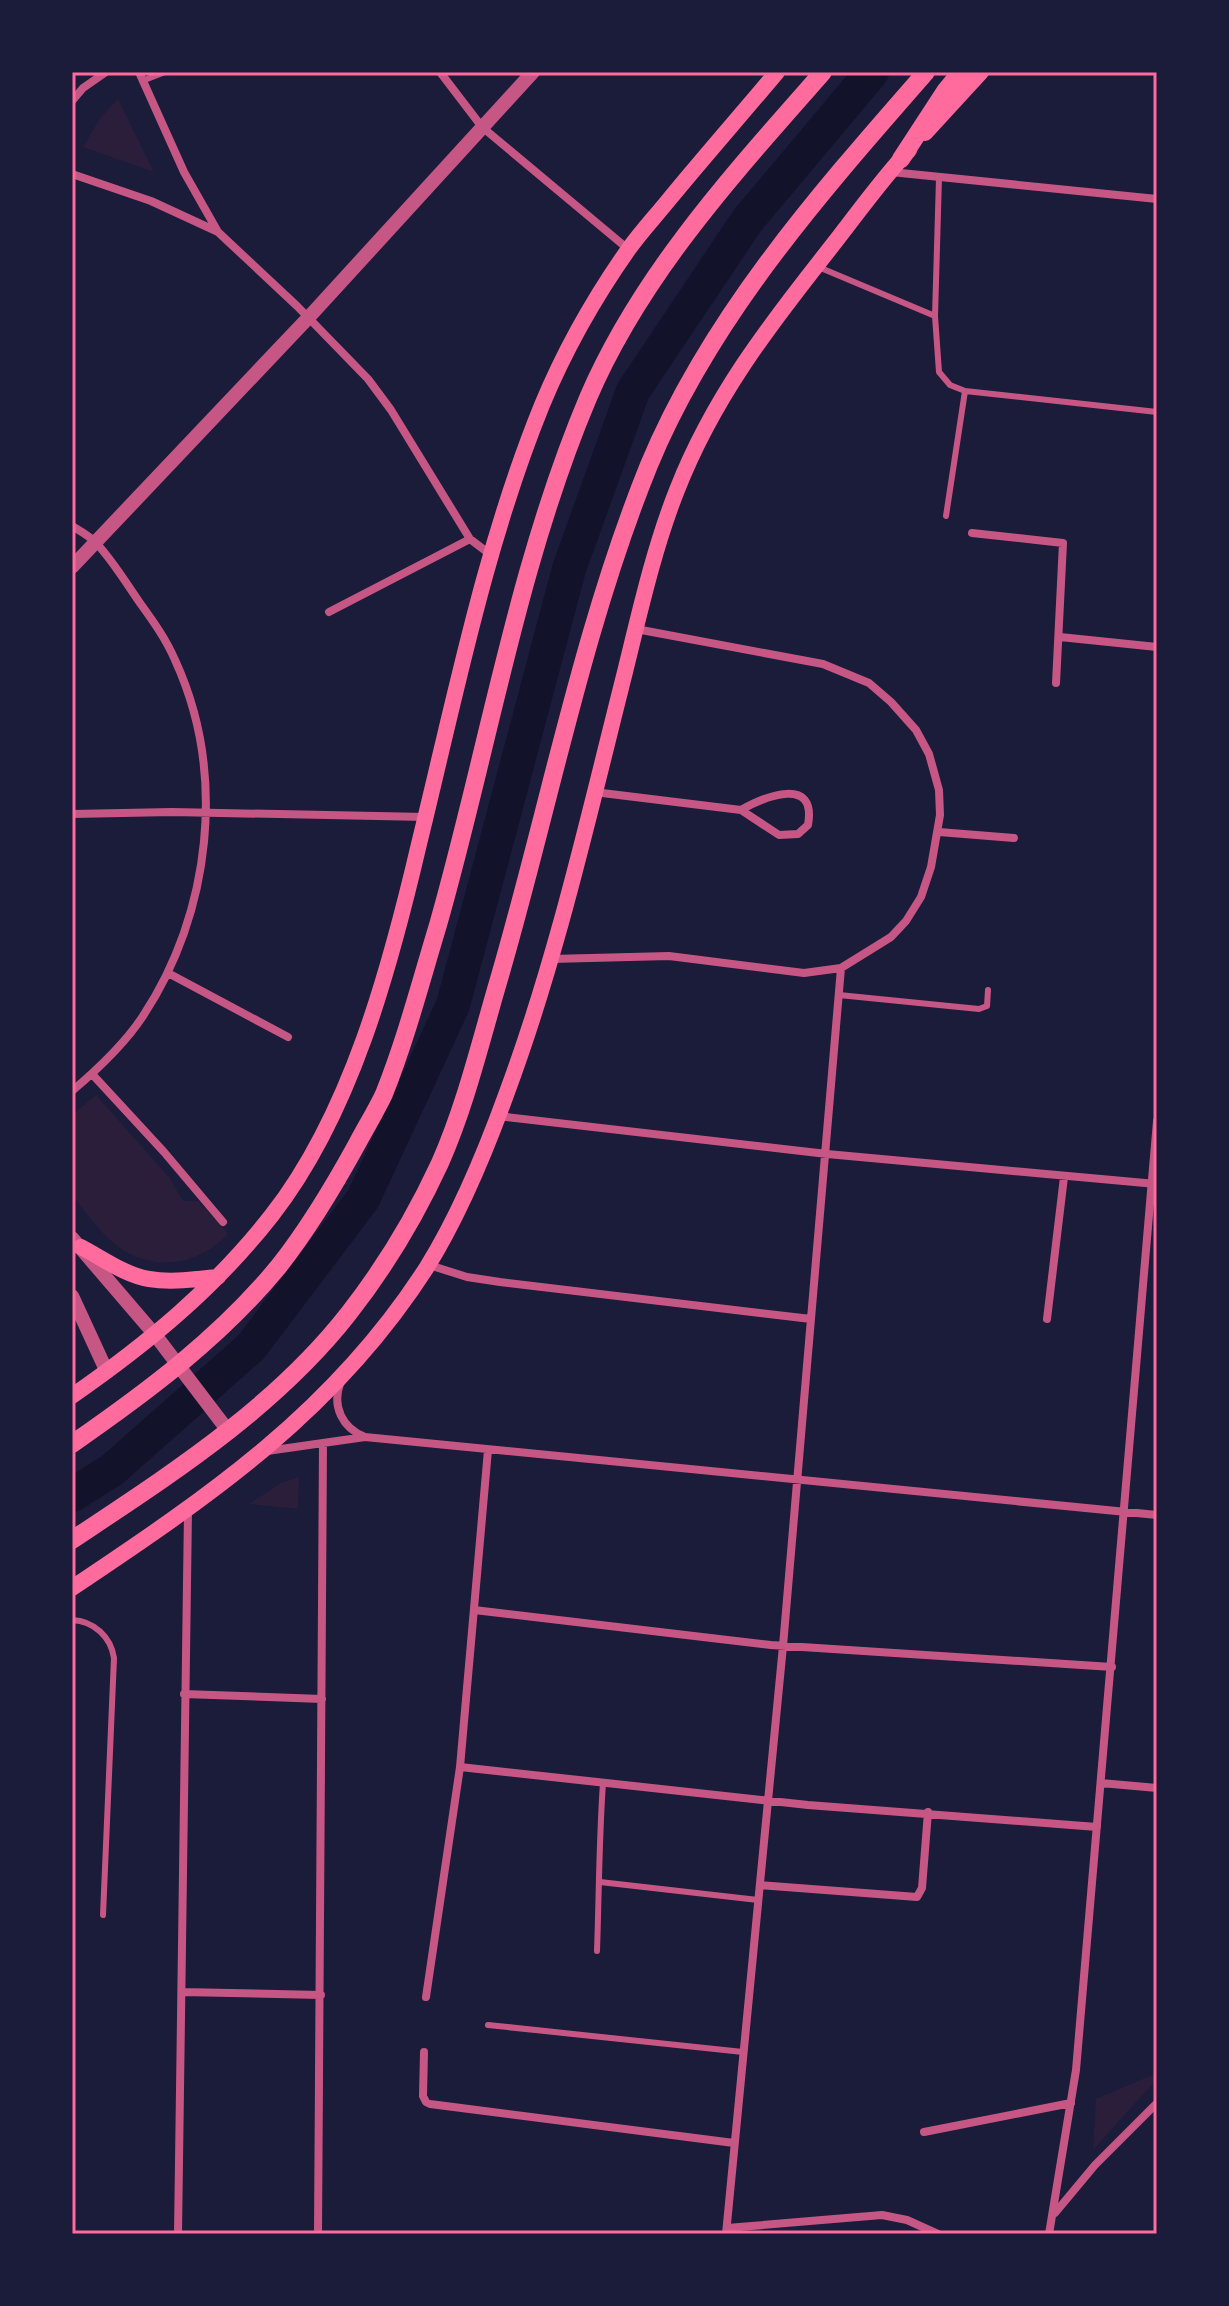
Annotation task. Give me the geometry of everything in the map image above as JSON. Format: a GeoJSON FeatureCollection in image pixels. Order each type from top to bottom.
{"type":"FeatureCollection","features":[{"type":"Feature","properties":{"kind":"highway"},"geometry":{"type":"LineString","coordinates":[[72,1444],[182,1370],[279,1266],[333,1188],[383,1095],[415,1002],[552,491],[589,396],[612,348],[659,273],[703,212],[823,72]]}},
{"type":"Feature","properties":{"kind":"highway"},"geometry":{"type":"LineString","coordinates":[[72,1540],[225,1428],[309,1358],[349,1313],[397,1244],[440,1161],[472,1071],[516,920],[601,599],[649,465],[681,397],[715,337],[762,270],[863,143],[926,72]]}},
{"type":"Feature","properties":{"kind":"highway"},"geometry":{"type":"LineString","coordinates":[[895,166],[961,72]]}},
{"type":"Feature","properties":{"kind":"main road"},"geometry":{"type":"LineString","coordinates":[[72,1396],[156,1336],[218,1277],[273,1214],[305,1164],[360,1051],[378,998],[402,918],[491,556],[542,404],[581,328],[628,249],[777,72]]}},
{"type":"Feature","properties":{"kind":"main road"},"geometry":{"type":"LineString","coordinates":[[72,1588],[188,1510],[265,1451],[343,1376],[381,1332],[428,1265],[479,1165],[524,1047],[550,959],[652,566],[676,491],[706,423],[743,361],[816,266],[895,166],[981,72]]}},
{"type":"Feature","properties":{"kind":"main road"},"geometry":{"type":"LineString","coordinates":[[76,1243],[132,1274],[149,1279],[176,1281],[218,1277]]}},
{"type":"Feature","properties":{"kind":"street"},"geometry":{"type":"LineString","coordinates":[[72,101],[83,88],[106,72]]}},
{"type":"Feature","properties":{"kind":"street"},"geometry":{"type":"LineString","coordinates":[[440,72],[482,127],[628,249]]}},
{"type":"Feature","properties":{"kind":"street"},"geometry":{"type":"LineString","coordinates":[[72,567],[309,317],[533,72]]}},
{"type":"Feature","properties":{"kind":"street"},"geometry":{"type":"LineString","coordinates":[[140,77],[184,172],[218,232],[309,317],[368,379],[470,539],[491,556]]}},
{"type":"Feature","properties":{"kind":"street"},"geometry":{"type":"LineString","coordinates":[[895,166],[939,178],[1157,199]]}},
{"type":"Feature","properties":{"kind":"street"},"geometry":{"type":"LineString","coordinates":[[72,174],[162,206],[218,232]]}},
{"type":"Feature","properties":{"kind":"street"},"geometry":{"type":"LineString","coordinates":[[72,526],[95,542],[154,622],[175,658],[198,728],[206,785],[206,814],[194,900],[168,973],[142,1017],[117,1049],[72,1091]]}},
{"type":"Feature","properties":{"kind":"street"},"geometry":{"type":"LineString","coordinates":[[972,533],[1063,543],[1056,683]]}},
{"type":"Feature","properties":{"kind":"street"},"geometry":{"type":"LineString","coordinates":[[329,612],[470,539]]}},
{"type":"Feature","properties":{"kind":"street"},"geometry":{"type":"LineString","coordinates":[[550,959],[669,956],[804,973],[841,968],[891,937],[906,921],[921,897],[931,867],[939,832],[939,790],[929,754],[916,730],[869,683],[823,664],[636,629]]}},
{"type":"Feature","properties":{"kind":"street"},"geometry":{"type":"LineString","coordinates":[[1060,637],[1157,647]]}},
{"type":"Feature","properties":{"kind":"street"},"geometry":{"type":"LineString","coordinates":[[594,792],[741,810],[779,835],[791,836],[808,825],[810,814],[806,802],[790,794],[767,798],[741,810]]}},
{"type":"Feature","properties":{"kind":"street"},"geometry":{"type":"LineString","coordinates":[[72,814],[426,817]]}},
{"type":"Feature","properties":{"kind":"street"},"geometry":{"type":"LineString","coordinates":[[939,832],[1014,838]]}},
{"type":"Feature","properties":{"kind":"street"},"geometry":{"type":"LineString","coordinates":[[841,968],[783,1646],[726,2231],[882,2215],[907,2220],[938,2234]]}},
{"type":"Feature","properties":{"kind":"street"},"geometry":{"type":"LineString","coordinates":[[168,973],[288,1037]]}},
{"type":"Feature","properties":{"kind":"street"},"geometry":{"type":"LineString","coordinates":[[92,1074],[223,1222]]}},
{"type":"Feature","properties":{"kind":"street"},"geometry":{"type":"LineString","coordinates":[[498,1116],[827,1154],[1155,1184]]}},
{"type":"Feature","properties":{"kind":"street"},"geometry":{"type":"LineString","coordinates":[[1049,2234],[1071,2103],[1155,1184],[1157,1121]]}},
{"type":"Feature","properties":{"kind":"street"},"geometry":{"type":"LineString","coordinates":[[1047,1319],[1064,1177]]}},
{"type":"Feature","properties":{"kind":"street"},"geometry":{"type":"LineString","coordinates":[[76,1243],[156,1336],[225,1428]]}},
{"type":"Feature","properties":{"kind":"street"},"geometry":{"type":"LineString","coordinates":[[428,1265],[467,1277],[500,1282],[811,1319]]}},
{"type":"Feature","properties":{"kind":"street"},"geometry":{"type":"LineString","coordinates":[[72,1296],[107,1372]]}},
{"type":"Feature","properties":{"kind":"street"},"geometry":{"type":"LineString","coordinates":[[343,1376],[337,1392],[339,1411],[349,1429],[365,1437]]}},
{"type":"Feature","properties":{"kind":"street"},"geometry":{"type":"LineString","coordinates":[[265,1451],[365,1437],[1157,1515]]}},
{"type":"Feature","properties":{"kind":"street"},"geometry":{"type":"LineString","coordinates":[[318,2234],[323,1444]]}},
{"type":"Feature","properties":{"kind":"street"},"geometry":{"type":"LineString","coordinates":[[426,1997],[460,1767],[488,1450]]}},
{"type":"Feature","properties":{"kind":"street"},"geometry":{"type":"LineString","coordinates":[[178,2234],[188,1510]]}},
{"type":"Feature","properties":{"kind":"street"},"geometry":{"type":"LineString","coordinates":[[474,1610],[783,1646],[1112,1667]]}},
{"type":"Feature","properties":{"kind":"street"},"geometry":{"type":"LineString","coordinates":[[184,1694],[322,1699]]}},
{"type":"Feature","properties":{"kind":"street"},"geometry":{"type":"LineString","coordinates":[[460,1767],[766,1801],[1097,1827]]}},
{"type":"Feature","properties":{"kind":"street"},"geometry":{"type":"LineString","coordinates":[[1101,1783],[1157,1788]]}},
{"type":"Feature","properties":{"kind":"street"},"geometry":{"type":"LineString","coordinates":[[760,1885],[917,1897],[922,1888],[928,1812]]}},
{"type":"Feature","properties":{"kind":"street"},"geometry":{"type":"LineString","coordinates":[[182,1992],[321,1995]]}},
{"type":"Feature","properties":{"kind":"street"},"geometry":{"type":"LineString","coordinates":[[424,2052],[423,2096],[426,2102],[734,2143]]}},
{"type":"Feature","properties":{"kind":"street"},"geometry":{"type":"LineString","coordinates":[[924,2132],[1071,2103]]}},
{"type":"Feature","properties":{"kind":"street"},"geometry":{"type":"LineString","coordinates":[[1052,2217],[1095,2165],[1157,2103]]}},
{"type":"Feature","properties":{"kind":"lane"},"geometry":{"type":"LineString","coordinates":[[140,77],[165,72]]}},
{"type":"Feature","properties":{"kind":"lane"},"geometry":{"type":"LineString","coordinates":[[939,178],[935,316],[939,372],[950,385],[965,391],[1157,412]]}},
{"type":"Feature","properties":{"kind":"lane"},"geometry":{"type":"LineString","coordinates":[[816,266],[935,316]]}},
{"type":"Feature","properties":{"kind":"lane"},"geometry":{"type":"LineString","coordinates":[[946,516],[965,391]]}},
{"type":"Feature","properties":{"kind":"lane"},"geometry":{"type":"LineString","coordinates":[[839,995],[979,1009],[987,1006],[988,990]]}},
{"type":"Feature","properties":{"kind":"lane"},"geometry":{"type":"LineString","coordinates":[[72,1620],[94,1627],[103,1634],[112,1645],[114,1658],[103,1915]]}},
{"type":"Feature","properties":{"kind":"lane"},"geometry":{"type":"LineString","coordinates":[[597,1951],[600,1882],[597,1865],[603,1783]]}},
{"type":"Feature","properties":{"kind":"lane"},"geometry":{"type":"LineString","coordinates":[[600,1882],[758,1900]]}},
{"type":"Feature","properties":{"kind":"lane"},"geometry":{"type":"LineString","coordinates":[[488,2025],[743,2052]]}},
{"type":"Feature","properties":{"kind":"shaded area"},"geometry":{"type":"Polygon","coordinates":[[[118,99],[154,172],[83,147],[101,117],[118,99]]]}},
{"type":"Feature","properties":{"kind":"shaded area"},"geometry":{"type":"Polygon","coordinates":[[[96,1095],[169,1177],[183,1201],[198,1201],[225,1230],[228,1234],[215,1246],[185,1260],[154,1262],[123,1250],[90,1218],[72,1195],[72,1115],[96,1095]]]}},
{"type":"Feature","properties":{"kind":"shaded area"},"geometry":{"type":"Polygon","coordinates":[[[299,1477],[298,1509],[249,1504],[281,1483],[299,1477]]]}},
{"type":"Feature","properties":{"kind":"shaded area"},"geometry":{"type":"Polygon","coordinates":[[[1157,2073],[1157,2079],[1093,2150],[1096,2099],[1157,2073]]]}},
{"type":"Feature","properties":{"kind":"waterway"},"geometry":{"type":"LineString","coordinates":[[72,1495],[112,1470],[251,1347],[363,1199],[453,1005],[569,569],[633,391],[747,221],[872,72]]}}]}
